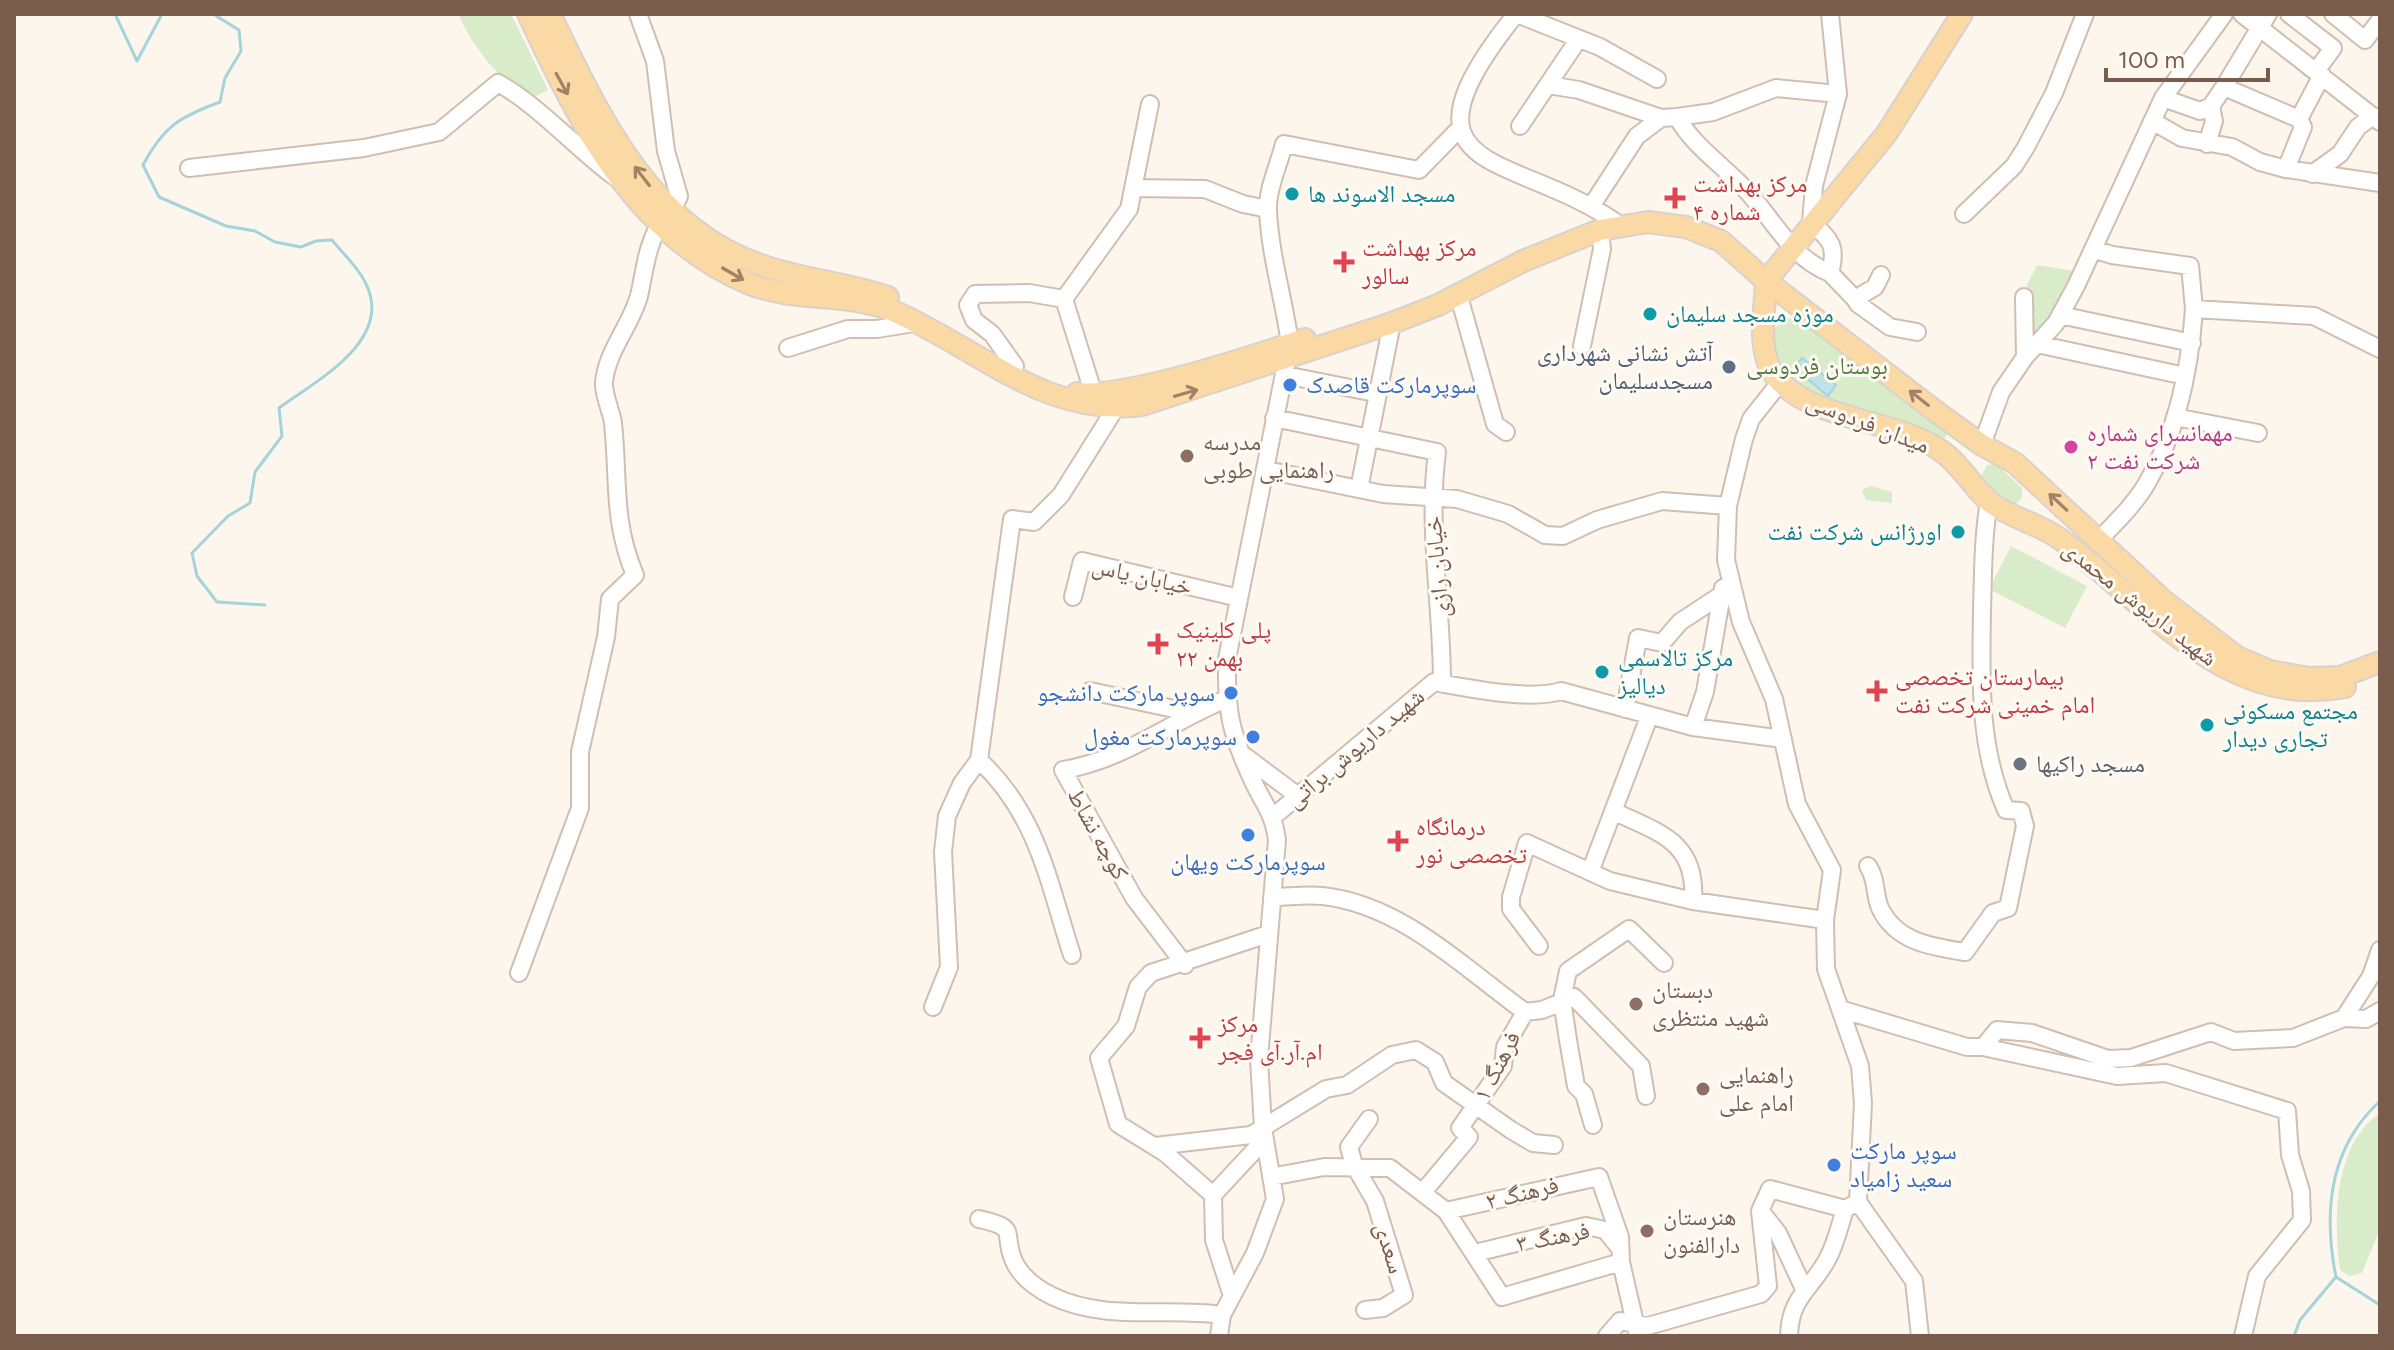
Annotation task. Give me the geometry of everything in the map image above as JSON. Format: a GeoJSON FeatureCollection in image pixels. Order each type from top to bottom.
{"type":"FeatureCollection","features":[{"type":"Feature","properties":{"kind":"main road"},"geometry":{"type":"LineString","coordinates":[[528,14],[558,78],[626,185],[666,218],[762,266],[815,280],[857,286],[908,304],[1065,401],[1115,409],[1140,396],[1288,360],[1392,323],[1458,293]]}},
{"type":"Feature","properties":{"kind":"main road"},"geometry":{"type":"LineString","coordinates":[[550,14],[599,115],[685,246],[751,284],[861,302],[892,311],[1019,372],[1068,391],[1140,396]]}},
{"type":"Feature","properties":{"kind":"main road"},"geometry":{"type":"LineString","coordinates":[[1766,281],[1887,133],[1962,14]]}},
{"type":"Feature","properties":{"kind":"main road","name":"شهید داریوش محمدی"},"geometry":{"type":"LineString","coordinates":[[1458,293],[1523,261],[1610,228],[1648,222],[1686,227],[1721,241],[1766,281],[1982,445],[2015,463],[2164,601],[2248,662],[2270,671],[2309,678],[2340,677],[2380,662]]}},
{"type":"Feature","properties":{"kind":"main road","name":"میدان فردوسی"},"geometry":{"type":"LineString","coordinates":[[1766,281],[1764,349],[1774,375],[1800,398],[1937,448],[1964,469]]}},
{"type":"Feature","properties":{"kind":"main road"},"geometry":{"type":"LineString","coordinates":[[1288,360],[1436,295],[1458,293]]}},
{"type":"Feature","properties":{"kind":"main road"},"geometry":{"type":"LineString","coordinates":[[1765,320],[1789,306],[1803,308]]}},
{"type":"Feature","properties":{"kind":"main road"},"geometry":{"type":"LineString","coordinates":[[1964,469],[1982,445]]}},
{"type":"Feature","properties":{"kind":"main road","name":"شهید داریوش محمدی"},"geometry":{"type":"LineString","coordinates":[[1964,469],[1989,501],[2039,525],[2062,541],[2182,641],[2225,670],[2278,687],[2317,693],[2355,685],[2380,669]]}},
{"type":"Feature","properties":{"kind":"main road"},"geometry":{"type":"LineString","coordinates":[[2009,512],[2028,503],[2031,486],[2028,474]]}},
{"type":"Feature","properties":{"kind":"street"},"geometry":{"type":"LineString","coordinates":[[519,973],[580,808],[580,752],[606,637],[610,599],[635,575],[615,506],[616,447],[611,406],[603,385],[609,362],[638,297],[647,247],[678,204],[676,183],[666,151],[655,61],[638,14]]}},
{"type":"Feature","properties":{"kind":"street"},"geometry":{"type":"LineString","coordinates":[[1582,346],[1602,249],[1610,228],[1592,205],[1539,186],[1494,163],[1472,146],[1459,129],[1459,110],[1468,80],[1517,14],[1600,47],[1657,79]]}},
{"type":"Feature","properties":{"kind":"street"},"geometry":{"type":"LineString","coordinates":[[1830,14],[1838,94],[1814,186],[1811,223],[1831,240],[1836,251],[1830,273]]}},
{"type":"Feature","properties":{"kind":"street"},"geometry":{"type":"LineString","coordinates":[[1964,214],[2014,166],[2026,147],[2054,93],[2085,14]]}},
{"type":"Feature","properties":{"kind":"street"},"geometry":{"type":"LineString","coordinates":[[1982,445],[2001,392],[2060,315],[2163,98],[2224,14]]}},
{"type":"Feature","properties":{"kind":"street"},"geometry":{"type":"LineString","coordinates":[[2242,14],[2263,21],[2319,73],[2378,119]]}},
{"type":"Feature","properties":{"kind":"street"},"geometry":{"type":"LineString","coordinates":[[2289,14],[2333,48],[2299,119]]}},
{"type":"Feature","properties":{"kind":"street"},"geometry":{"type":"LineString","coordinates":[[2333,14],[2365,40],[2380,20]]}},
{"type":"Feature","properties":{"kind":"street"},"geometry":{"type":"LineString","coordinates":[[2163,98],[2200,111],[2211,106],[2263,21]]}},
{"type":"Feature","properties":{"kind":"street"},"geometry":{"type":"LineString","coordinates":[[1520,126],[1578,40]]}},
{"type":"Feature","properties":{"kind":"street"},"geometry":{"type":"LineString","coordinates":[[189,168],[364,148],[439,132],[498,83],[516,93],[574,147],[626,185]]}},
{"type":"Feature","properties":{"kind":"street"},"geometry":{"type":"LineString","coordinates":[[1548,85],[1590,93],[1669,117],[1713,112],[1776,88],[1838,94]]}},
{"type":"Feature","properties":{"kind":"street"},"geometry":{"type":"LineString","coordinates":[[2224,87],[2299,119],[2303,127],[2286,169]]}},
{"type":"Feature","properties":{"kind":"street"},"geometry":{"type":"LineString","coordinates":[[1094,395],[1064,299],[1114,234],[1129,209],[1150,104]]}},
{"type":"Feature","properties":{"kind":"street"},"geometry":{"type":"LineString","coordinates":[[2207,144],[2214,121],[2211,106]]}},
{"type":"Feature","properties":{"kind":"street"},"geometry":{"type":"LineString","coordinates":[[1592,205],[1637,136],[1669,117]]}},
{"type":"Feature","properties":{"kind":"street"},"geometry":{"type":"LineString","coordinates":[[1669,117],[1748,192],[1791,247],[1810,265],[1830,273],[1871,316],[1890,327],[1917,332]]}},
{"type":"Feature","properties":{"kind":"street"},"geometry":{"type":"LineString","coordinates":[[2312,174],[2340,154],[2358,127],[2378,119]]}},
{"type":"Feature","properties":{"kind":"street"},"geometry":{"type":"LineString","coordinates":[[2152,121],[2182,138],[2232,147],[2260,162],[2312,174],[2380,183]]}},
{"type":"Feature","properties":{"kind":"street"},"geometry":{"type":"LineString","coordinates":[[1219,1336],[1222,1315],[1255,1253],[1275,1199],[1264,1134],[1259,1059],[1277,840],[1274,816],[1240,751],[1226,710],[1227,659],[1288,360],[1285,309],[1275,277],[1268,209],[1284,144],[1419,170],[1459,129]]}},
{"type":"Feature","properties":{"kind":"street"},"geometry":{"type":"LineString","coordinates":[[1133,188],[1205,189],[1243,204],[1268,209]]}},
{"type":"Feature","properties":{"kind":"street"},"geometry":{"type":"LineString","coordinates":[[2093,249],[2112,255],[2190,266],[2194,309],[2192,343],[2175,417],[2146,485],[2098,541]]}},
{"type":"Feature","properties":{"kind":"street"},"geometry":{"type":"LineString","coordinates":[[1855,299],[1875,287],[1881,275]]}},
{"type":"Feature","properties":{"kind":"street"},"geometry":{"type":"LineString","coordinates":[[1019,372],[992,334],[974,320],[968,305],[975,294],[1029,293],[1064,299]]}},
{"type":"Feature","properties":{"kind":"street"},"geometry":{"type":"LineString","coordinates":[[1458,293],[1495,424],[1506,432]]}},
{"type":"Feature","properties":{"kind":"street"},"geometry":{"type":"LineString","coordinates":[[2024,297],[2025,357]]}},
{"type":"Feature","properties":{"kind":"street"},"geometry":{"type":"LineString","coordinates":[[2194,309],[2314,316],[2380,349]]}},
{"type":"Feature","properties":{"kind":"street"},"geometry":{"type":"LineString","coordinates":[[2060,315],[2192,343]]}},
{"type":"Feature","properties":{"kind":"street"},"geometry":{"type":"LineString","coordinates":[[788,348],[848,329],[877,329],[914,323]]}},
{"type":"Feature","properties":{"kind":"street"},"geometry":{"type":"LineString","coordinates":[[1359,489],[1375,393],[1392,323]]}},
{"type":"Feature","properties":{"kind":"street"},"geometry":{"type":"LineString","coordinates":[[2037,344],[2185,376]]}},
{"type":"Feature","properties":{"kind":"street"},"geometry":{"type":"LineString","coordinates":[[1288,360],[1375,393]]}},
{"type":"Feature","properties":{"kind":"street"},"geometry":{"type":"LineString","coordinates":[[1693,727],[1705,692],[1723,590],[1728,506],[1751,419],[1781,381]]}},
{"type":"Feature","properties":{"kind":"street"},"geometry":{"type":"LineString","coordinates":[[933,1007],[949,967],[943,852],[947,816],[962,783],[979,760],[1012,519],[1034,522],[1061,495],[1115,409]]}},
{"type":"Feature","properties":{"kind":"street"},"geometry":{"type":"LineString","coordinates":[[2175,417],[2258,433]]}},
{"type":"Feature","properties":{"kind":"street"},"geometry":{"type":"LineString","coordinates":[[1274,418],[1366,440]]}},
{"type":"Feature","properties":{"kind":"street","name":"خیابان رازی"},"geometry":{"type":"LineString","coordinates":[[1366,440],[1437,452],[1431,496],[1442,632],[1442,683]]}},
{"type":"Feature","properties":{"kind":"street"},"geometry":{"type":"LineString","coordinates":[[1266,470],[1359,489],[1470,502],[1508,514],[1545,535],[1563,536],[1597,520],[1662,501],[1728,506]]}},
{"type":"Feature","properties":{"kind":"street"},"geometry":{"type":"LineString","coordinates":[[1868,866],[1873,874],[1880,908],[1914,942],[1965,952],[1993,913],[2008,908],[2025,826],[2021,811],[2006,810],[1991,774],[1984,733],[1981,686],[1984,529],[1989,501]]}},
{"type":"Feature","properties":{"kind":"street"},"geometry":{"type":"LineString","coordinates":[[1726,560],[1741,622],[1774,699],[1797,804],[1832,870],[1825,920],[1826,969],[1861,1079],[1852,1205],[1828,1259],[1804,1289],[1789,1315],[1789,1336]]}},
{"type":"Feature","properties":{"kind":"street","name":"خیابان یاس"},"geometry":{"type":"LineString","coordinates":[[1073,597],[1082,561],[1239,598]]}},
{"type":"Feature","properties":{"kind":"street"},"geometry":{"type":"LineString","coordinates":[[1625,709],[1638,638],[1662,643],[1680,622],[1721,595],[1723,590]]}},
{"type":"Feature","properties":{"kind":"street","name":"شهید داریوش براتی"},"geometry":{"type":"LineString","coordinates":[[1274,816],[1434,682],[1548,695],[1561,691],[1693,727],[1783,739]]}},
{"type":"Feature","properties":{"kind":"street"},"geometry":{"type":"LineString","coordinates":[[1090,691],[1193,713]]}},
{"type":"Feature","properties":{"kind":"street","name":"کوچه نشاط"},"geometry":{"type":"LineString","coordinates":[[1185,965],[1134,898],[1063,770],[1096,765],[1119,755],[1193,713],[1226,699]]}},
{"type":"Feature","properties":{"kind":"street"},"geometry":{"type":"LineString","coordinates":[[1590,872],[1649,717]]}},
{"type":"Feature","properties":{"kind":"street"},"geometry":{"type":"LineString","coordinates":[[1240,751],[1258,770],[1298,796]]}},
{"type":"Feature","properties":{"kind":"street"},"geometry":{"type":"LineString","coordinates":[[979,760],[1003,782],[1031,826],[1072,955]]}},
{"type":"Feature","properties":{"kind":"street"},"geometry":{"type":"LineString","coordinates":[[1613,811],[1682,849],[1691,861],[1693,901]]}},
{"type":"Feature","properties":{"kind":"street"},"geometry":{"type":"LineString","coordinates":[[1539,946],[1511,909],[1511,897],[1527,843],[1610,881],[1693,901],[1825,920]]}},
{"type":"Feature","properties":{"kind":"street"},"geometry":{"type":"LineString","coordinates":[[1272,897],[1321,895],[1365,906],[1436,944],[1525,1012],[1542,1010],[1574,997],[1641,1066],[1646,1096]]}},
{"type":"Feature","properties":{"kind":"street"},"geometry":{"type":"LineString","coordinates":[[1593,1125],[1584,1094],[1576,1086],[1562,1000],[1568,971],[1629,929],[1664,963]]}},
{"type":"Feature","properties":{"kind":"street"},"geometry":{"type":"LineString","coordinates":[[1213,1195],[1143,1137],[1132,1136],[1118,1124],[1099,1058],[1126,1026],[1138,987],[1151,973],[1185,965],[1268,934]]}},
{"type":"Feature","properties":{"kind":"street"},"geometry":{"type":"LineString","coordinates":[[2344,1018],[2371,976],[2380,950]]}},
{"type":"Feature","properties":{"kind":"street"},"geometry":{"type":"LineString","coordinates":[[1840,1009],[1953,1045],[1983,1047],[2117,1076],[2166,1073],[2287,1111],[2290,1155],[2301,1191],[2302,1220],[2257,1276],[2243,1336]]}},
{"type":"Feature","properties":{"kind":"street"},"geometry":{"type":"LineString","coordinates":[[1983,1047],[1997,1030],[2009,1029],[2062,1041],[2108,1059],[2131,1058],[2211,1032],[2234,1041],[2293,1038],[2344,1018],[2366,1019],[2380,1011]]}},
{"type":"Feature","properties":{"kind":"street","name":"فرهنگ ۱"},"geometry":{"type":"LineString","coordinates":[[1423,1192],[1469,1137],[1460,1128],[1503,1066],[1505,1047],[1525,1012]]}},
{"type":"Feature","properties":{"kind":"street"},"geometry":{"type":"LineString","coordinates":[[1232,1296],[1214,1240],[1213,1195],[1264,1134],[1326,1089],[1347,1085],[1392,1055],[1416,1050],[1435,1062],[1438,1076],[1444,1083],[1533,1143],[1554,1145]]}},
{"type":"Feature","properties":{"kind":"street"},"geometry":{"type":"LineString","coordinates":[[1354,1165],[1349,1147],[1369,1119]]}},
{"type":"Feature","properties":{"kind":"street"},"geometry":{"type":"LineString","coordinates":[[1155,1146],[1264,1134]]}},
{"type":"Feature","properties":{"kind":"street"},"geometry":{"type":"LineString","coordinates":[[1271,1177],[1354,1165],[1390,1168],[1446,1211],[1502,1297],[1622,1256],[1635,1329]]}},
{"type":"Feature","properties":{"kind":"street","name":"سعدی"},"geometry":{"type":"LineString","coordinates":[[1354,1165],[1375,1201],[1404,1295],[1383,1308],[1365,1310]]}},
{"type":"Feature","properties":{"kind":"street","name":"فرهنگ ۲"},"geometry":{"type":"LineString","coordinates":[[1446,1211],[1599,1177],[1622,1256]]}},
{"type":"Feature","properties":{"kind":"street"},"geometry":{"type":"LineString","coordinates":[[1607,1336],[1620,1321],[1635,1329],[1761,1294],[1768,1286],[1760,1211],[1770,1189],[1852,1205],[1914,1281],[1920,1336]]}},
{"type":"Feature","properties":{"kind":"street"},"geometry":{"type":"LineString","coordinates":[[1760,1211],[1778,1233],[1804,1289]]}},
{"type":"Feature","properties":{"kind":"street"},"geometry":{"type":"LineString","coordinates":[[979,1219],[999,1223],[1009,1234],[1012,1258],[1028,1282],[1054,1297],[1129,1314],[1189,1310],[1222,1315]]}},
{"type":"Feature","properties":{"kind":"street","name":"فرهنگ ۳"},"geometry":{"type":"LineString","coordinates":[[1475,1253],[1586,1226],[1605,1230],[1622,1256]]}},
{"type":"Feature","properties":{"kind":"green space"},"geometry":{"type":"Polygon","coordinates":[[[458,14],[511,14],[548,90],[527,100],[516,91],[479,50],[458,14]]]}},
{"type":"Feature","properties":{"kind":"green space"},"geometry":{"type":"Polygon","coordinates":[[[2037,265],[2080,272],[2053,321],[2027,349],[2027,285],[2037,265]]]}},
{"type":"Feature","properties":{"kind":"green space","name":"بوستان فردوسی"},"geometry":{"type":"Polygon","coordinates":[[[1790,318],[1802,319],[1948,433],[1941,443],[1830,403],[1791,382],[1776,365],[1771,345],[1773,329],[1790,318]]]}},
{"type":"Feature","properties":{"kind":"green space"},"geometry":{"type":"Polygon","coordinates":[[[1996,464],[2022,488],[2022,498],[2014,506],[2006,506],[1979,481],[1987,465],[1996,464]]]}},
{"type":"Feature","properties":{"kind":"green space"},"geometry":{"type":"Polygon","coordinates":[[[1871,486],[1892,492],[1892,503],[1866,500],[1862,490],[1871,486]]]}},
{"type":"Feature","properties":{"kind":"green space"},"geometry":{"type":"Polygon","coordinates":[[[2011,546],[2087,586],[2065,628],[1989,589],[2011,546]]]}},
{"type":"Feature","properties":{"kind":"green space"},"geometry":{"type":"Polygon","coordinates":[[[2380,1113],[2380,1229],[2362,1273],[2349,1276],[2340,1270],[2338,1250],[2340,1184],[2353,1143],[2380,1113]]]}},
{"type":"Feature","properties":{"kind":"water"},"geometry":{"type":"Polygon","coordinates":[[[1802,358],[1836,385],[1828,396],[1794,368],[1802,358]]]}},
{"type":"Feature","properties":{"kind":"waterway"},"geometry":{"type":"LineString","coordinates":[[115,14],[137,61],[162,14]]}},
{"type":"Feature","properties":{"kind":"waterway"},"geometry":{"type":"LineString","coordinates":[[213,14],[239,30],[241,51],[225,78],[220,102],[193,113],[165,132],[143,165],[159,197],[226,226],[255,231],[275,242],[301,247],[316,241],[332,240],[363,278],[372,304],[369,323],[361,341],[347,357],[279,408],[282,436],[255,472],[250,503],[228,516],[192,553],[197,576],[217,602],[265,605]]}},
{"type":"Feature","properties":{"kind":"waterway"},"geometry":{"type":"LineString","coordinates":[[2380,1101],[2363,1119],[2341,1160],[2334,1182],[2330,1229],[2336,1277],[2380,1305]]}},
{"type":"Feature","properties":{"kind":"waterway"},"geometry":{"type":"LineString","coordinates":[[2294,1336],[2300,1320],[2335,1278]]}},
{"type":"Feature","properties":{"kind":"place","name":"مسجد الاسوند ها"},"geometry":{"type":"Point","coordinates":[1292,194]}},
{"type":"Feature","properties":{"kind":"place","name":"مرکز بهداشت شماره ۴"},"geometry":{"type":"Point","coordinates":[1675,198]}},
{"type":"Feature","properties":{"kind":"place","name":"مرکز بهداشت سالور"},"geometry":{"type":"Point","coordinates":[1344,262]}},
{"type":"Feature","properties":{"kind":"place","name":"موزه مسجد سلیمان"},"geometry":{"type":"Point","coordinates":[1650,314]}},
{"type":"Feature","properties":{"kind":"place","name":"آتش نشانی شهرداری مسجدسلیمان"},"geometry":{"type":"Point","coordinates":[1729,367]}},
{"type":"Feature","properties":{"kind":"place","name":"سوپرمارکت قاصدک"},"geometry":{"type":"Point","coordinates":[1290,385]}},
{"type":"Feature","properties":{"kind":"place","name":"مهمانسرای شماره ۲ شرکت نفت"},"geometry":{"type":"Point","coordinates":[2071,447]}},
{"type":"Feature","properties":{"kind":"place","name":"مدرسه راهنمایی طوبی"},"geometry":{"type":"Point","coordinates":[1187,456]}},
{"type":"Feature","properties":{"kind":"place","name":"اورژانس شرکت نفت"},"geometry":{"type":"Point","coordinates":[1958,532]}},
{"type":"Feature","properties":{"kind":"place","name":"پلی کلینیک ۲۲ بهمن"},"geometry":{"type":"Point","coordinates":[1158,644]}},
{"type":"Feature","properties":{"kind":"place","name":"مرکز تالاسمی دیالیز"},"geometry":{"type":"Point","coordinates":[1602,672]}},
{"type":"Feature","properties":{"kind":"place","name":"بیمارستان تخصصی امام خمینی شرکت نفت"},"geometry":{"type":"Point","coordinates":[1877,691]}},
{"type":"Feature","properties":{"kind":"place","name":"سوپر مارکت دانشجو"},"geometry":{"type":"Point","coordinates":[1231,693]}},
{"type":"Feature","properties":{"kind":"place","name":"مجتمع مسکونی تجاری دیدار"},"geometry":{"type":"Point","coordinates":[2207,725]}},
{"type":"Feature","properties":{"kind":"place","name":"سوپرمارکت مغول"},"geometry":{"type":"Point","coordinates":[1253,737]}},
{"type":"Feature","properties":{"kind":"place","name":"مسجد راکیها"},"geometry":{"type":"Point","coordinates":[2020,764]}},
{"type":"Feature","properties":{"kind":"place","name":"سوپرمارکت ویهان"},"geometry":{"type":"Point","coordinates":[1248,835]}},
{"type":"Feature","properties":{"kind":"place","name":"درمانگاه تخصصی نور"},"geometry":{"type":"Point","coordinates":[1398,841]}},
{"type":"Feature","properties":{"kind":"place","name":"دبستان شهید منتظری"},"geometry":{"type":"Point","coordinates":[1636,1004]}},
{"type":"Feature","properties":{"kind":"place","name":"مرکز ام.آر.آی فجر"},"geometry":{"type":"Point","coordinates":[1200,1038]}},
{"type":"Feature","properties":{"kind":"place","name":"راهنمایی امام علی"},"geometry":{"type":"Point","coordinates":[1703,1089]}},
{"type":"Feature","properties":{"kind":"place","name":"سوپر مارکت سعید زامیاد"},"geometry":{"type":"Point","coordinates":[1834,1165]}},
{"type":"Feature","properties":{"kind":"place","name":"هنرستان دارالفنون"},"geometry":{"type":"Point","coordinates":[1647,1231]}}]}
